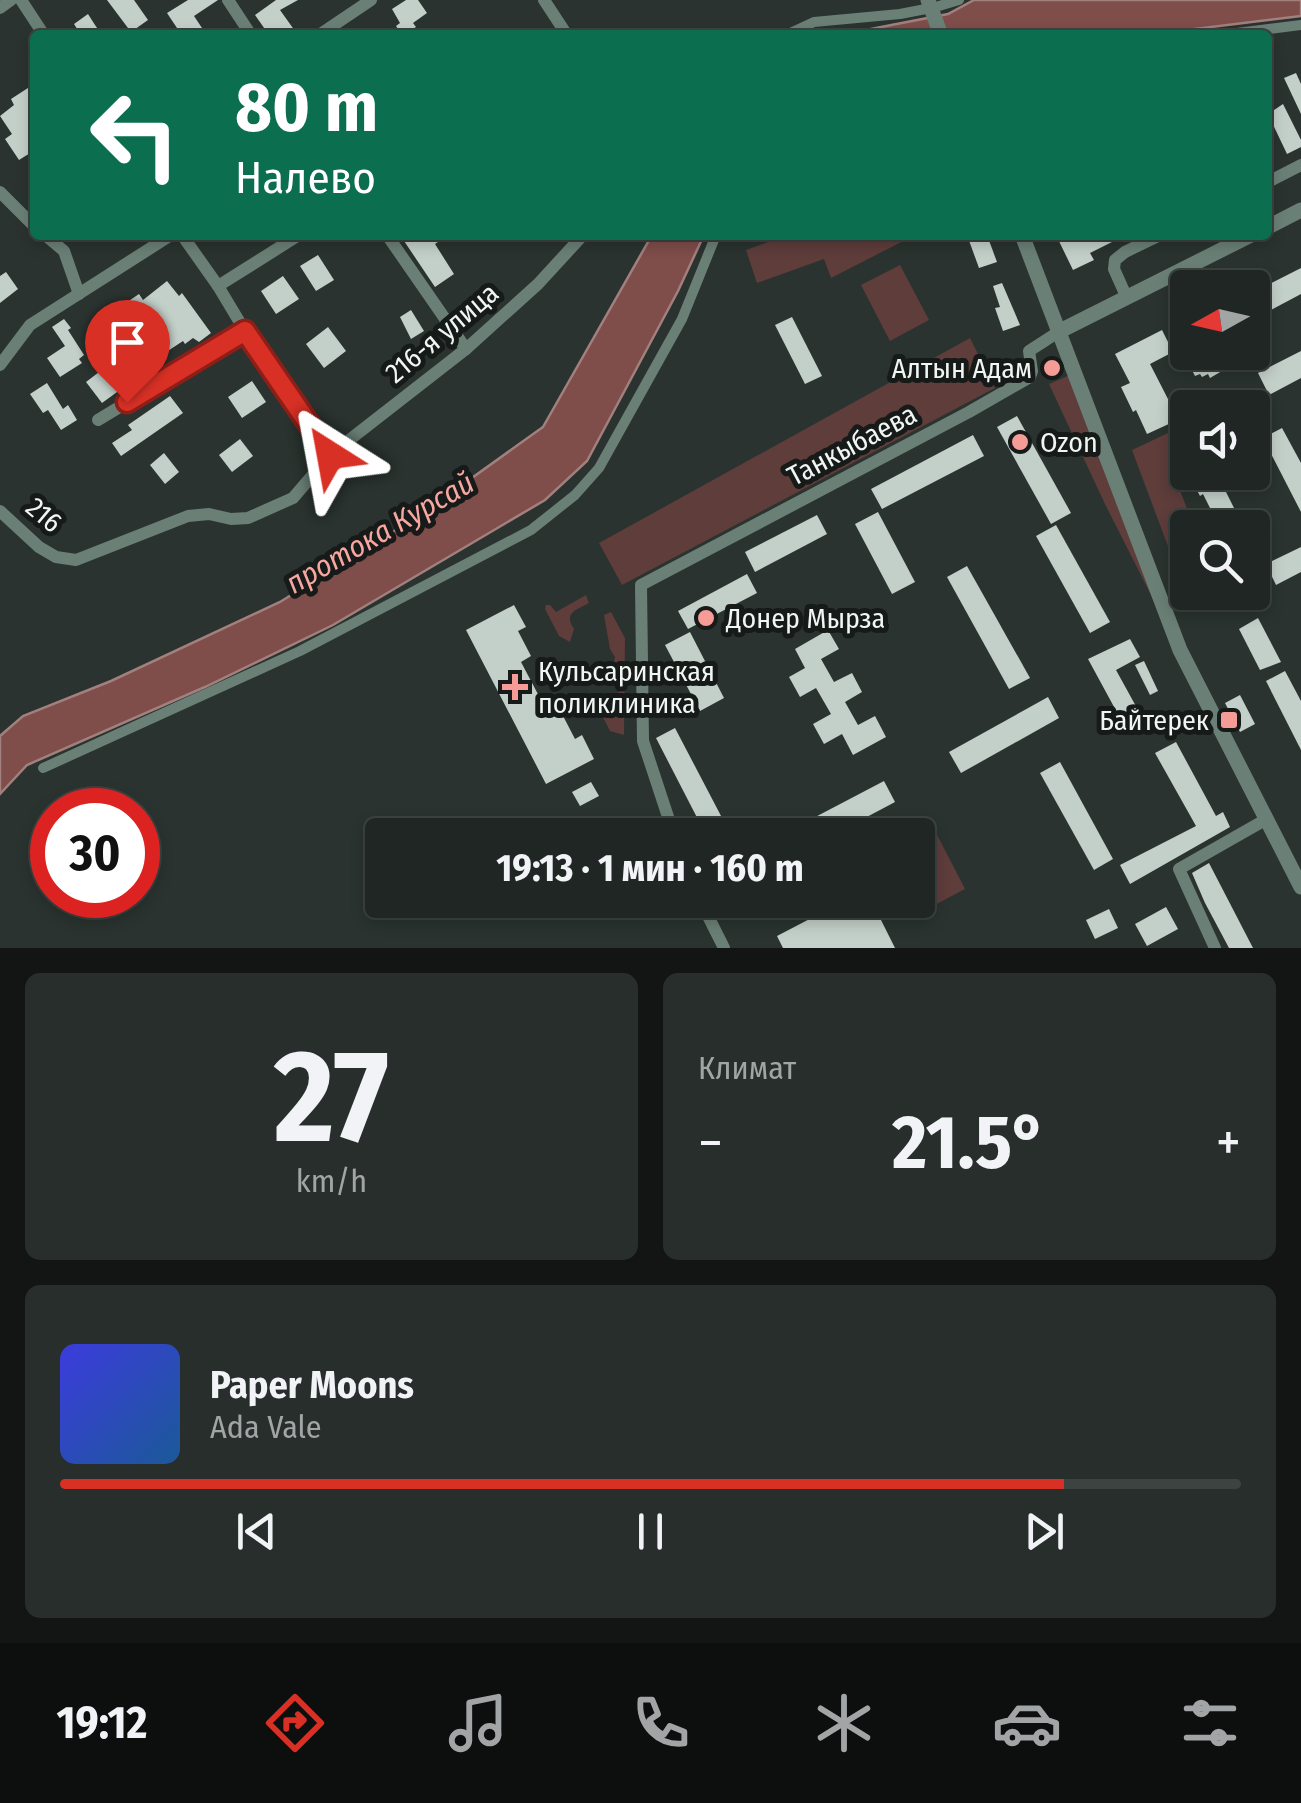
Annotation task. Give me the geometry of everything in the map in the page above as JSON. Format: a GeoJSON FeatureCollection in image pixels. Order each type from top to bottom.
{"type":"FeatureCollection","features":[{"type":"Feature","properties":{"kind":"street"},"geometry":{"type":"LineString","coordinates":[[0,8],[11,0]]}},
{"type":"Feature","properties":{"kind":"street"},"geometry":{"type":"LineString","coordinates":[[21,0],[41,30]]}},
{"type":"Feature","properties":{"kind":"street"},"geometry":{"type":"LineString","coordinates":[[228,0],[248,30]]}},
{"type":"Feature","properties":{"kind":"street"},"geometry":{"type":"LineString","coordinates":[[326,30],[371,0]]}},
{"type":"Feature","properties":{"kind":"street"},"geometry":{"type":"LineString","coordinates":[[544,0],[564,30]]}},
{"type":"Feature","properties":{"kind":"street"},"geometry":{"type":"LineString","coordinates":[[797,30],[814,22],[900,14],[959,0]]}},
{"type":"Feature","properties":{"kind":"street"},"geometry":{"type":"LineString","coordinates":[[933,5],[940,30]]}},
{"type":"Feature","properties":{"kind":"street"},"geometry":{"type":"LineString","coordinates":[[1261,30],[1301,25]]}},
{"type":"Feature","properties":{"kind":"street"},"geometry":{"type":"LineString","coordinates":[[1272,180],[1301,165]]}},
{"type":"Feature","properties":{"kind":"street"},"geometry":{"type":"LineString","coordinates":[[0,192],[30,220]]}},
{"type":"Feature","properties":{"kind":"street"},"geometry":{"type":"LineString","coordinates":[[1272,225],[1301,210]]}},
{"type":"Feature","properties":{"kind":"street"},"geometry":{"type":"LineString","coordinates":[[51,240],[64,251],[79,294]]}},
{"type":"Feature","properties":{"kind":"street"},"geometry":{"type":"LineString","coordinates":[[0,365],[30,325],[163,240]]}},
{"type":"Feature","properties":{"kind":"street"},"geometry":{"type":"LineString","coordinates":[[186,240],[330,455]]}},
{"type":"Feature","properties":{"kind":"street"},"geometry":{"type":"LineString","coordinates":[[218,286],[291,240]]}},
{"type":"Feature","properties":{"kind":"street"},"geometry":{"type":"LineString","coordinates":[[391,240],[466,349]]}},
{"type":"Feature","properties":{"kind":"street","name":"216-я улица"},"geometry":{"type":"LineString","coordinates":[[56,557],[76,560],[188,516],[248,518],[293,498],[330,455],[466,349],[538,284],[578,240]]}},
{"type":"Feature","properties":{"kind":"street"},"geometry":{"type":"LineString","coordinates":[[43,768],[300,651],[531,530],[575,495],[599,468],[682,319],[714,240]]}},
{"type":"Feature","properties":{"kind":"street"},"geometry":{"type":"LineString","coordinates":[[1024,240],[1180,650],[1301,887]]}},
{"type":"Feature","properties":{"kind":"street"},"geometry":{"type":"LineString","coordinates":[[1128,298],[1114,269],[1115,260],[1150,240]]}},
{"type":"Feature","properties":{"kind":"street"},"geometry":{"type":"LineString","coordinates":[[1060,331],[1241,240]]}},
{"type":"Feature","properties":{"kind":"street"},"geometry":{"type":"LineString","coordinates":[[98,420],[245,331]]}},
{"type":"Feature","properties":{"kind":"street","name":"Танкыбаева"},"geometry":{"type":"LineString","coordinates":[[668,818],[643,740],[641,585],[1030,377],[1029,351],[1060,331]]}},
{"type":"Feature","properties":{"kind":"street","name":"216"},"geometry":{"type":"LineString","coordinates":[[0,511],[39,547],[56,557]]}},
{"type":"Feature","properties":{"kind":"street"},"geometry":{"type":"LineString","coordinates":[[1215,948],[1179,869],[1265,820]]}},
{"type":"Feature","properties":{"kind":"street"},"geometry":{"type":"LineString","coordinates":[[709,918],[724,948]]}},
{"type":"Feature","properties":{"kind":"shaded area"},"geometry":{"type":"Polygon","coordinates":[[[974,0],[1301,0],[1301,16],[1187,30],[866,30],[948,14],[974,0]]]}},
{"type":"Feature","properties":{"kind":"shaded area"},"geometry":{"type":"Polygon","coordinates":[[[649,240],[702,240],[587,461],[545,500],[333,625],[205,687],[27,765],[0,794],[0,736],[23,716],[111,681],[280,602],[423,513],[543,427],[649,240]]]}},
{"type":"Feature","properties":{"kind":"shaded area"},"geometry":{"type":"Polygon","coordinates":[[[774,240],[905,240],[831,278],[824,259],[757,283],[746,250],[774,240]]]}},
{"type":"Feature","properties":{"kind":"shaded area"},"geometry":{"type":"Polygon","coordinates":[[[900,265],[929,320],[890,341],[861,285],[900,265]]]}},
{"type":"Feature","properties":{"kind":"shaded area"},"geometry":{"type":"Polygon","coordinates":[[[970,338],[995,388],[622,585],[599,543],[970,338]]]}},
{"type":"Feature","properties":{"kind":"shaded area"},"geometry":{"type":"Polygon","coordinates":[[[1070,375],[1155,603],[1049,384],[1070,375]]]}},
{"type":"Feature","properties":{"kind":"shaded area"},"geometry":{"type":"Polygon","coordinates":[[[1170,432],[1170,490],[1180,490],[1188,510],[1170,510],[1170,552],[1132,450],[1170,432]]]}},
{"type":"Feature","properties":{"kind":"shaded area"},"geometry":{"type":"Polygon","coordinates":[[[586,595],[589,603],[571,615],[574,629],[570,642],[559,636],[546,605],[556,612],[586,595]]]}},
{"type":"Feature","properties":{"kind":"shaded area"},"geometry":{"type":"Polygon","coordinates":[[[611,612],[625,638],[624,735],[610,731],[600,711],[599,695],[613,697],[619,691],[604,615],[611,612]]]}},
{"type":"Feature","properties":{"kind":"shaded area"},"geometry":{"type":"Polygon","coordinates":[[[935,831],[965,889],[935,905],[935,831]]]}},
{"type":"Feature","properties":{"kind":"building"},"geometry":{"type":"Polygon","coordinates":[[[107,0],[134,0],[148,20],[130,30],[107,0]]]}},
{"type":"Feature","properties":{"kind":"building"},"geometry":{"type":"Polygon","coordinates":[[[188,0],[218,0],[194,16],[203,30],[173,30],[177,28],[167,13],[188,0]]]}},
{"type":"Feature","properties":{"kind":"building"},"geometry":{"type":"Polygon","coordinates":[[[276,0],[298,0],[280,10],[294,30],[266,30],[255,15],[276,0]]]}},
{"type":"Feature","properties":{"kind":"building"},"geometry":{"type":"Polygon","coordinates":[[[406,0],[418,0],[427,13],[413,23],[416,27],[399,30],[396,26],[400,23],[392,9],[406,0]]]}},
{"type":"Feature","properties":{"kind":"building"},"geometry":{"type":"Polygon","coordinates":[[[88,14],[99,30],[78,30],[74,24],[88,14]]]}},
{"type":"Feature","properties":{"kind":"building"},"geometry":{"type":"Polygon","coordinates":[[[1296,73],[1301,84],[1301,114],[1284,78],[1296,73]]]}},
{"type":"Feature","properties":{"kind":"building"},"geometry":{"type":"Polygon","coordinates":[[[30,87],[30,153],[19,160],[5,139],[12,134],[0,116],[14,105],[11,99],[30,87]]]}},
{"type":"Feature","properties":{"kind":"building"},"geometry":{"type":"Polygon","coordinates":[[[1283,104],[1301,147],[1287,154],[1272,122],[1272,111],[1283,104]]]}},
{"type":"Feature","properties":{"kind":"building"},"geometry":{"type":"Polygon","coordinates":[[[403,240],[441,240],[435,244],[454,274],[435,287],[403,240]]]}},
{"type":"Feature","properties":{"kind":"building"},"geometry":{"type":"Polygon","coordinates":[[[969,240],[989,240],[997,262],[979,268],[969,240]]]}},
{"type":"Feature","properties":{"kind":"building"},"geometry":{"type":"Polygon","coordinates":[[[1058,240],[1116,240],[1090,253],[1094,260],[1073,270],[1058,240]]]}},
{"type":"Feature","properties":{"kind":"building"},"geometry":{"type":"Polygon","coordinates":[[[318,255],[334,280],[316,291],[300,266],[318,255]]]}},
{"type":"Feature","properties":{"kind":"building"},"geometry":{"type":"Polygon","coordinates":[[[1301,268],[1301,294],[1270,310],[1270,284],[1301,268]]]}},
{"type":"Feature","properties":{"kind":"building"},"geometry":{"type":"Polygon","coordinates":[[[6,272],[18,289],[0,303],[0,276],[6,272]]]}},
{"type":"Feature","properties":{"kind":"building"},"geometry":{"type":"Polygon","coordinates":[[[283,276],[299,299],[276,314],[261,291],[283,276]]]}},
{"type":"Feature","properties":{"kind":"building"},"geometry":{"type":"Polygon","coordinates":[[[167,281],[179,296],[182,293],[211,333],[199,342],[193,338],[185,344],[183,341],[154,360],[132,327],[127,330],[114,311],[139,294],[143,300],[167,281]]]}},
{"type":"Feature","properties":{"kind":"building"},"geometry":{"type":"Polygon","coordinates":[[[1002,283],[1020,325],[1003,331],[993,286],[1002,283]]]}},
{"type":"Feature","properties":{"kind":"building"},"geometry":{"type":"Polygon","coordinates":[[[411,310],[424,331],[411,339],[400,317],[411,310]]]}},
{"type":"Feature","properties":{"kind":"building"},"geometry":{"type":"Polygon","coordinates":[[[792,317],[822,376],[805,384],[775,325],[792,317]]]}},
{"type":"Feature","properties":{"kind":"building"},"geometry":{"type":"Polygon","coordinates":[[[64,319],[84,355],[79,359],[82,363],[60,377],[47,358],[65,346],[52,327],[64,319]]]}},
{"type":"Feature","properties":{"kind":"building"},"geometry":{"type":"Polygon","coordinates":[[[328,327],[346,351],[324,368],[306,344],[328,327]]]}},
{"type":"Feature","properties":{"kind":"building"},"geometry":{"type":"Polygon","coordinates":[[[1162,330],[1170,354],[1150,364],[1170,398],[1170,423],[1147,434],[1121,387],[1130,383],[1115,354],[1162,330]]]}},
{"type":"Feature","properties":{"kind":"building"},"geometry":{"type":"Polygon","coordinates":[[[1301,351],[1301,378],[1270,394],[1258,373],[1301,351]]]}},
{"type":"Feature","properties":{"kind":"building"},"geometry":{"type":"Polygon","coordinates":[[[120,356],[135,379],[102,403],[86,382],[120,356]]]}},
{"type":"Feature","properties":{"kind":"building"},"geometry":{"type":"Polygon","coordinates":[[[1192,370],[1222,371],[1210,378],[1208,374],[1195,376],[1192,370]]]}},
{"type":"Feature","properties":{"kind":"building"},"geometry":{"type":"Polygon","coordinates":[[[252,381],[266,402],[242,418],[228,397],[252,381]]]}},
{"type":"Feature","properties":{"kind":"building"},"geometry":{"type":"Polygon","coordinates":[[[47,383],[63,409],[68,405],[77,420],[61,430],[48,410],[43,413],[30,394],[47,383]]]}},
{"type":"Feature","properties":{"kind":"building"},"geometry":{"type":"Polygon","coordinates":[[[170,396],[183,413],[121,456],[112,443],[132,430],[128,425],[170,396]]]}},
{"type":"Feature","properties":{"kind":"building"},"geometry":{"type":"Polygon","coordinates":[[[1017,416],[1071,513],[1051,524],[997,427],[1017,416]]]}},
{"type":"Feature","properties":{"kind":"building"},"geometry":{"type":"Polygon","coordinates":[[[1282,428],[1301,463],[1301,512],[1270,452],[1270,434],[1282,428]]]}},
{"type":"Feature","properties":{"kind":"building"},"geometry":{"type":"Polygon","coordinates":[[[973,435],[984,456],[882,509],[871,489],[973,435]]]}},
{"type":"Feature","properties":{"kind":"building"},"geometry":{"type":"Polygon","coordinates":[[[240,439],[253,456],[232,472],[219,455],[240,439]]]}},
{"type":"Feature","properties":{"kind":"building"},"geometry":{"type":"Polygon","coordinates":[[[164,453],[179,472],[165,484],[150,465],[164,453]]]}},
{"type":"Feature","properties":{"kind":"building"},"geometry":{"type":"Polygon","coordinates":[[[1197,490],[1225,490],[1235,510],[1211,510],[1203,494],[1200,496],[1197,490]]]}},
{"type":"Feature","properties":{"kind":"building"},"geometry":{"type":"Polygon","coordinates":[[[878,512],[915,582],[892,594],[855,524],[878,512]]]}},
{"type":"Feature","properties":{"kind":"building"},"geometry":{"type":"Polygon","coordinates":[[[817,515],[827,534],[755,572],[745,552],[817,515]]]}},
{"type":"Feature","properties":{"kind":"building"},"geometry":{"type":"Polygon","coordinates":[[[1056,525],[1110,622],[1090,633],[1036,536],[1056,525]]]}},
{"type":"Feature","properties":{"kind":"building"},"geometry":{"type":"Polygon","coordinates":[[[1301,547],[1301,572],[1276,585],[1270,562],[1301,547]]]}},
{"type":"Feature","properties":{"kind":"building"},"geometry":{"type":"Polygon","coordinates":[[[967,566],[1030,678],[1009,689],[947,577],[967,566]]]}},
{"type":"Feature","properties":{"kind":"building"},"geometry":{"type":"Polygon","coordinates":[[[747,574],[757,593],[688,629],[678,611],[747,574]]]}},
{"type":"Feature","properties":{"kind":"building","name":"Кульсаринская поликлиника"},"geometry":{"type":"Polygon","coordinates":[[[514,605],[526,627],[518,631],[531,656],[521,662],[550,717],[561,712],[575,739],[582,735],[594,759],[546,784],[466,630],[514,605]]]}},
{"type":"Feature","properties":{"kind":"building"},"geometry":{"type":"Polygon","coordinates":[[[1258,618],[1281,662],[1260,670],[1239,629],[1258,618]]]}},
{"type":"Feature","properties":{"kind":"building"},"geometry":{"type":"Polygon","coordinates":[[[828,630],[839,649],[821,659],[834,682],[852,673],[862,692],[845,702],[858,725],[875,716],[886,737],[853,755],[842,734],[824,744],[813,724],[831,714],[816,688],[800,697],[789,677],[805,668],[795,649],[828,630]]]}},
{"type":"Feature","properties":{"kind":"building"},"geometry":{"type":"Polygon","coordinates":[[[690,632],[724,698],[700,711],[665,645],[690,632]]]}},
{"type":"Feature","properties":{"kind":"building"},"geometry":{"type":"Polygon","coordinates":[[[1130,639],[1140,657],[1116,670],[1143,719],[1126,729],[1088,659],[1130,639]]]}},
{"type":"Feature","properties":{"kind":"building"},"geometry":{"type":"Polygon","coordinates":[[[1144,661],[1158,691],[1150,695],[1135,665],[1144,661]]]}},
{"type":"Feature","properties":{"kind":"building"},"geometry":{"type":"Polygon","coordinates":[[[1285,671],[1301,701],[1301,750],[1266,681],[1285,671]]]}},
{"type":"Feature","properties":{"kind":"building"},"geometry":{"type":"Polygon","coordinates":[[[1240,695],[1255,724],[1240,732],[1225,703],[1240,695]]]}},
{"type":"Feature","properties":{"kind":"building"},"geometry":{"type":"Polygon","coordinates":[[[1048,697],[1059,718],[961,773],[949,752],[1048,697]]]}},
{"type":"Feature","properties":{"kind":"building"},"geometry":{"type":"Polygon","coordinates":[[[675,728],[722,818],[697,818],[656,738],[675,728]]]}},
{"type":"Feature","properties":{"kind":"building"},"geometry":{"type":"Polygon","coordinates":[[[1176,742],[1216,816],[1223,812],[1230,827],[1130,884],[1120,865],[1196,826],[1155,753],[1176,742]]]}},
{"type":"Feature","properties":{"kind":"building"},"geometry":{"type":"Polygon","coordinates":[[[1060,762],[1113,859],[1094,870],[1040,773],[1060,762]]]}},
{"type":"Feature","properties":{"kind":"building"},"geometry":{"type":"Polygon","coordinates":[[[884,781],[895,802],[865,818],[813,818],[884,781]]]}},
{"type":"Feature","properties":{"kind":"building"},"geometry":{"type":"Polygon","coordinates":[[[591,782],[599,796],[580,806],[572,792],[591,782]]]}},
{"type":"Feature","properties":{"kind":"building"},"geometry":{"type":"Polygon","coordinates":[[[1209,863],[1253,948],[1229,948],[1205,903],[1192,873],[1209,863]]]}},
{"type":"Feature","properties":{"kind":"building"},"geometry":{"type":"Polygon","coordinates":[[[1166,907],[1178,929],[1147,946],[1135,924],[1166,907]]]}},
{"type":"Feature","properties":{"kind":"building"},"geometry":{"type":"Polygon","coordinates":[[[1109,909],[1118,928],[1095,939],[1086,920],[1109,909]]]}},
{"type":"Feature","properties":{"kind":"building"},"geometry":{"type":"Polygon","coordinates":[[[812,918],[880,918],[895,948],[783,948],[777,936],[812,918]]]}},
{"type":"Feature","properties":{"kind":"place","name":"Алтын Адам"},"geometry":{"type":"Point","coordinates":[1052,368]}},
{"type":"Feature","properties":{"kind":"place","name":"Ozon"},"geometry":{"type":"Point","coordinates":[1020,442]}},
{"type":"Feature","properties":{"kind":"place","name":"Донер Мырза"},"geometry":{"type":"Point","coordinates":[706,618]}},
{"type":"Feature","properties":{"kind":"place","name":"Кульсаринская поликлиника"},"geometry":{"type":"Point","coordinates":[515,687]}},
{"type":"Feature","properties":{"kind":"place","name":"Байтерек"},"geometry":{"type":"Point","coordinates":[1229,720]}},
{"type":"Feature","properties":{"kind":"route"},"geometry":{"type":"LineString","coordinates":[[127,402],[245,331],[330,455]]}},
{"type":"Feature","properties":{"kind":"water label","name":"протока Курсай"},"geometry":{"type":"Point","coordinates":[380,533]}}]}
